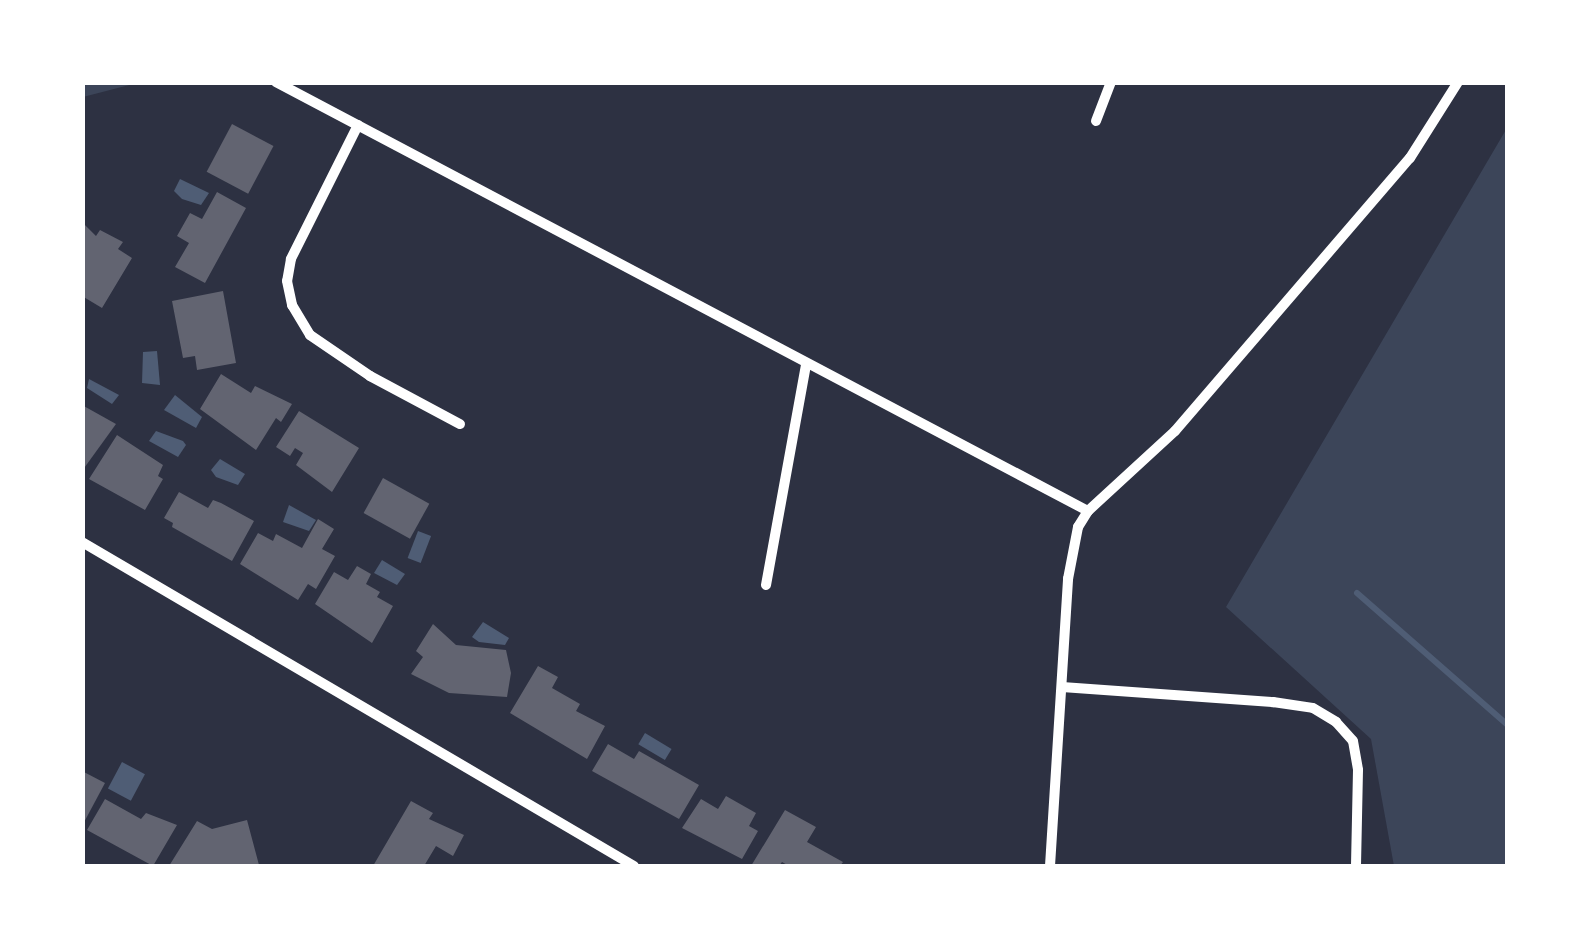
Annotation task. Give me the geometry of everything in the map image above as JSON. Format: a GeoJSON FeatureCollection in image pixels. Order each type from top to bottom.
{"type":"FeatureCollection","features":[{"type":"Feature","properties":{"kind":"street"},"geometry":{"type":"LineString","coordinates":[[276,82],[1088,511]]}},
{"type":"Feature","properties":{"kind":"street"},"geometry":{"type":"LineString","coordinates":[[1096,121],[1111,82]]}},
{"type":"Feature","properties":{"kind":"street"},"geometry":{"type":"LineString","coordinates":[[1050,866],[1072,548],[1088,511],[1175,432],[1410,158],[1458,82]]}},
{"type":"Feature","properties":{"kind":"street"},"geometry":{"type":"LineString","coordinates":[[358,125],[292,259],[287,282],[292,304],[310,336],[370,376],[460,424]]}},
{"type":"Feature","properties":{"kind":"street"},"geometry":{"type":"LineString","coordinates":[[766,585],[806,364]]}},
{"type":"Feature","properties":{"kind":"street"},"geometry":{"type":"LineString","coordinates":[[82,542],[634,866]]}},
{"type":"Feature","properties":{"kind":"street"},"geometry":{"type":"LineString","coordinates":[[1062,687],[1274,702],[1313,708],[1336,722],[1353,741],[1358,770],[1356,866]]}},
{"type":"Feature","properties":{"kind":"shaded area"},"geometry":{"type":"Polygon","coordinates":[[[83,82],[137,82],[137,83],[83,97],[83,82]]]}},
{"type":"Feature","properties":{"kind":"shaded area"},"geometry":{"type":"Polygon","coordinates":[[[1507,128],[1507,866],[1394,866],[1371,739],[1226,607],[1507,128]]]}},
{"type":"Feature","properties":{"kind":"shaded area"},"geometry":{"type":"Polygon","coordinates":[[[180,179],[209,193],[201,205],[182,199],[174,191],[180,179]]]}},
{"type":"Feature","properties":{"kind":"shaded area"},"geometry":{"type":"Polygon","coordinates":[[[157,351],[160,385],[142,383],[143,352],[157,351]]]}},
{"type":"Feature","properties":{"kind":"shaded area"},"geometry":{"type":"Polygon","coordinates":[[[89,379],[119,395],[112,404],[87,388],[89,379]]]}},
{"type":"Feature","properties":{"kind":"shaded area"},"geometry":{"type":"Polygon","coordinates":[[[175,395],[202,417],[196,428],[164,410],[175,395]]]}},
{"type":"Feature","properties":{"kind":"shaded area"},"geometry":{"type":"Polygon","coordinates":[[[156,431],[183,441],[186,445],[178,457],[149,441],[156,431]]]}},
{"type":"Feature","properties":{"kind":"shaded area"},"geometry":{"type":"Polygon","coordinates":[[[220,459],[245,474],[238,485],[216,477],[211,470],[220,459]]]}},
{"type":"Feature","properties":{"kind":"shaded area"},"geometry":{"type":"Polygon","coordinates":[[[289,505],[316,520],[309,531],[283,522],[289,505]]]}},
{"type":"Feature","properties":{"kind":"shaded area"},"geometry":{"type":"Polygon","coordinates":[[[418,531],[431,536],[421,563],[408,558],[418,531]]]}},
{"type":"Feature","properties":{"kind":"shaded area"},"geometry":{"type":"Polygon","coordinates":[[[382,560],[405,574],[397,585],[374,573],[382,560]]]}},
{"type":"Feature","properties":{"kind":"shaded area"},"geometry":{"type":"Polygon","coordinates":[[[483,622],[509,638],[505,645],[479,642],[472,637],[483,622]]]}},
{"type":"Feature","properties":{"kind":"shaded area"},"geometry":{"type":"Polygon","coordinates":[[[645,733],[672,749],[665,760],[638,744],[645,733]]]}},
{"type":"Feature","properties":{"kind":"shaded area"},"geometry":{"type":"Polygon","coordinates":[[[122,762],[145,774],[131,801],[108,788],[122,762]]]}},
{"type":"Feature","properties":{"kind":"building"},"geometry":{"type":"Polygon","coordinates":[[[232,124],[273,146],[248,194],[207,172],[232,124]]]}},
{"type":"Feature","properties":{"kind":"building"},"geometry":{"type":"Polygon","coordinates":[[[217,192],[246,208],[205,283],[175,267],[189,243],[177,236],[190,213],[202,219],[217,192]]]}},
{"type":"Feature","properties":{"kind":"building"},"geometry":{"type":"Polygon","coordinates":[[[82,222],[96,236],[100,230],[123,242],[118,249],[132,258],[102,308],[82,296],[82,222]]]}},
{"type":"Feature","properties":{"kind":"building"},"geometry":{"type":"Polygon","coordinates":[[[223,291],[236,363],[197,370],[195,356],[183,358],[172,301],[223,291]]]}},
{"type":"Feature","properties":{"kind":"building"},"geometry":{"type":"Polygon","coordinates":[[[221,374],[251,393],[255,386],[292,404],[281,422],[276,418],[256,450],[200,409],[221,374]]]}},
{"type":"Feature","properties":{"kind":"building"},"geometry":{"type":"Polygon","coordinates":[[[82,405],[116,424],[82,471],[82,405]]]}},
{"type":"Feature","properties":{"kind":"building"},"geometry":{"type":"Polygon","coordinates":[[[299,411],[359,448],[332,492],[296,465],[303,453],[295,448],[290,456],[276,447],[299,411]]]}},
{"type":"Feature","properties":{"kind":"building"},"geometry":{"type":"Polygon","coordinates":[[[117,435],[163,465],[158,476],[163,479],[145,510],[89,479],[117,435]]]}},
{"type":"Feature","properties":{"kind":"building"},"geometry":{"type":"Polygon","coordinates":[[[383,478],[429,504],[410,539],[364,513],[383,478]]]}},
{"type":"Feature","properties":{"kind":"building"},"geometry":{"type":"Polygon","coordinates":[[[179,492],[208,508],[213,500],[221,503],[254,521],[232,561],[172,527],[173,523],[164,518],[179,492]]]}},
{"type":"Feature","properties":{"kind":"building"},"geometry":{"type":"Polygon","coordinates":[[[318,519],[334,529],[322,549],[335,556],[316,589],[308,584],[298,600],[240,564],[258,533],[273,541],[276,534],[302,548],[318,519]]]}},
{"type":"Feature","properties":{"kind":"building"},"geometry":{"type":"Polygon","coordinates":[[[357,566],[371,574],[366,584],[380,592],[377,597],[393,606],[372,643],[315,604],[334,572],[348,580],[357,566]]]}},
{"type":"Feature","properties":{"kind":"building"},"geometry":{"type":"Polygon","coordinates":[[[433,624],[456,645],[506,650],[511,673],[507,697],[449,693],[411,674],[423,657],[416,651],[433,624]]]}},
{"type":"Feature","properties":{"kind":"building"},"geometry":{"type":"Polygon","coordinates":[[[538,666],[558,677],[552,688],[580,704],[576,711],[605,726],[587,759],[510,713],[538,666]]]}},
{"type":"Feature","properties":{"kind":"building"},"geometry":{"type":"Polygon","coordinates":[[[608,744],[634,759],[639,751],[699,785],[679,819],[592,771],[608,744]]]}},
{"type":"Feature","properties":{"kind":"building"},"geometry":{"type":"Polygon","coordinates":[[[82,771],[105,783],[82,826],[82,771]]]}},
{"type":"Feature","properties":{"kind":"building"},"geometry":{"type":"Polygon","coordinates":[[[726,796],[756,813],[749,826],[758,831],[742,859],[682,828],[701,799],[718,809],[726,796]]]}},
{"type":"Feature","properties":{"kind":"building"},"geometry":{"type":"Polygon","coordinates":[[[105,799],[141,819],[146,813],[177,825],[153,866],[87,830],[105,799]]]}},
{"type":"Feature","properties":{"kind":"building"},"geometry":{"type":"Polygon","coordinates":[[[411,801],[433,813],[429,819],[464,835],[453,856],[436,846],[424,866],[373,866],[411,801]]]}},
{"type":"Feature","properties":{"kind":"building"},"geometry":{"type":"Polygon","coordinates":[[[785,810],[816,827],[807,842],[843,862],[840,866],[789,866],[782,862],[779,866],[751,866],[785,810]]]}},
{"type":"Feature","properties":{"kind":"building"},"geometry":{"type":"Polygon","coordinates":[[[247,820],[259,865],[169,866],[197,821],[212,829],[247,820]]]}},
{"type":"Feature","properties":{"kind":"waterway"},"geometry":{"type":"LineString","coordinates":[[1357,593],[1508,725]]}}]}
